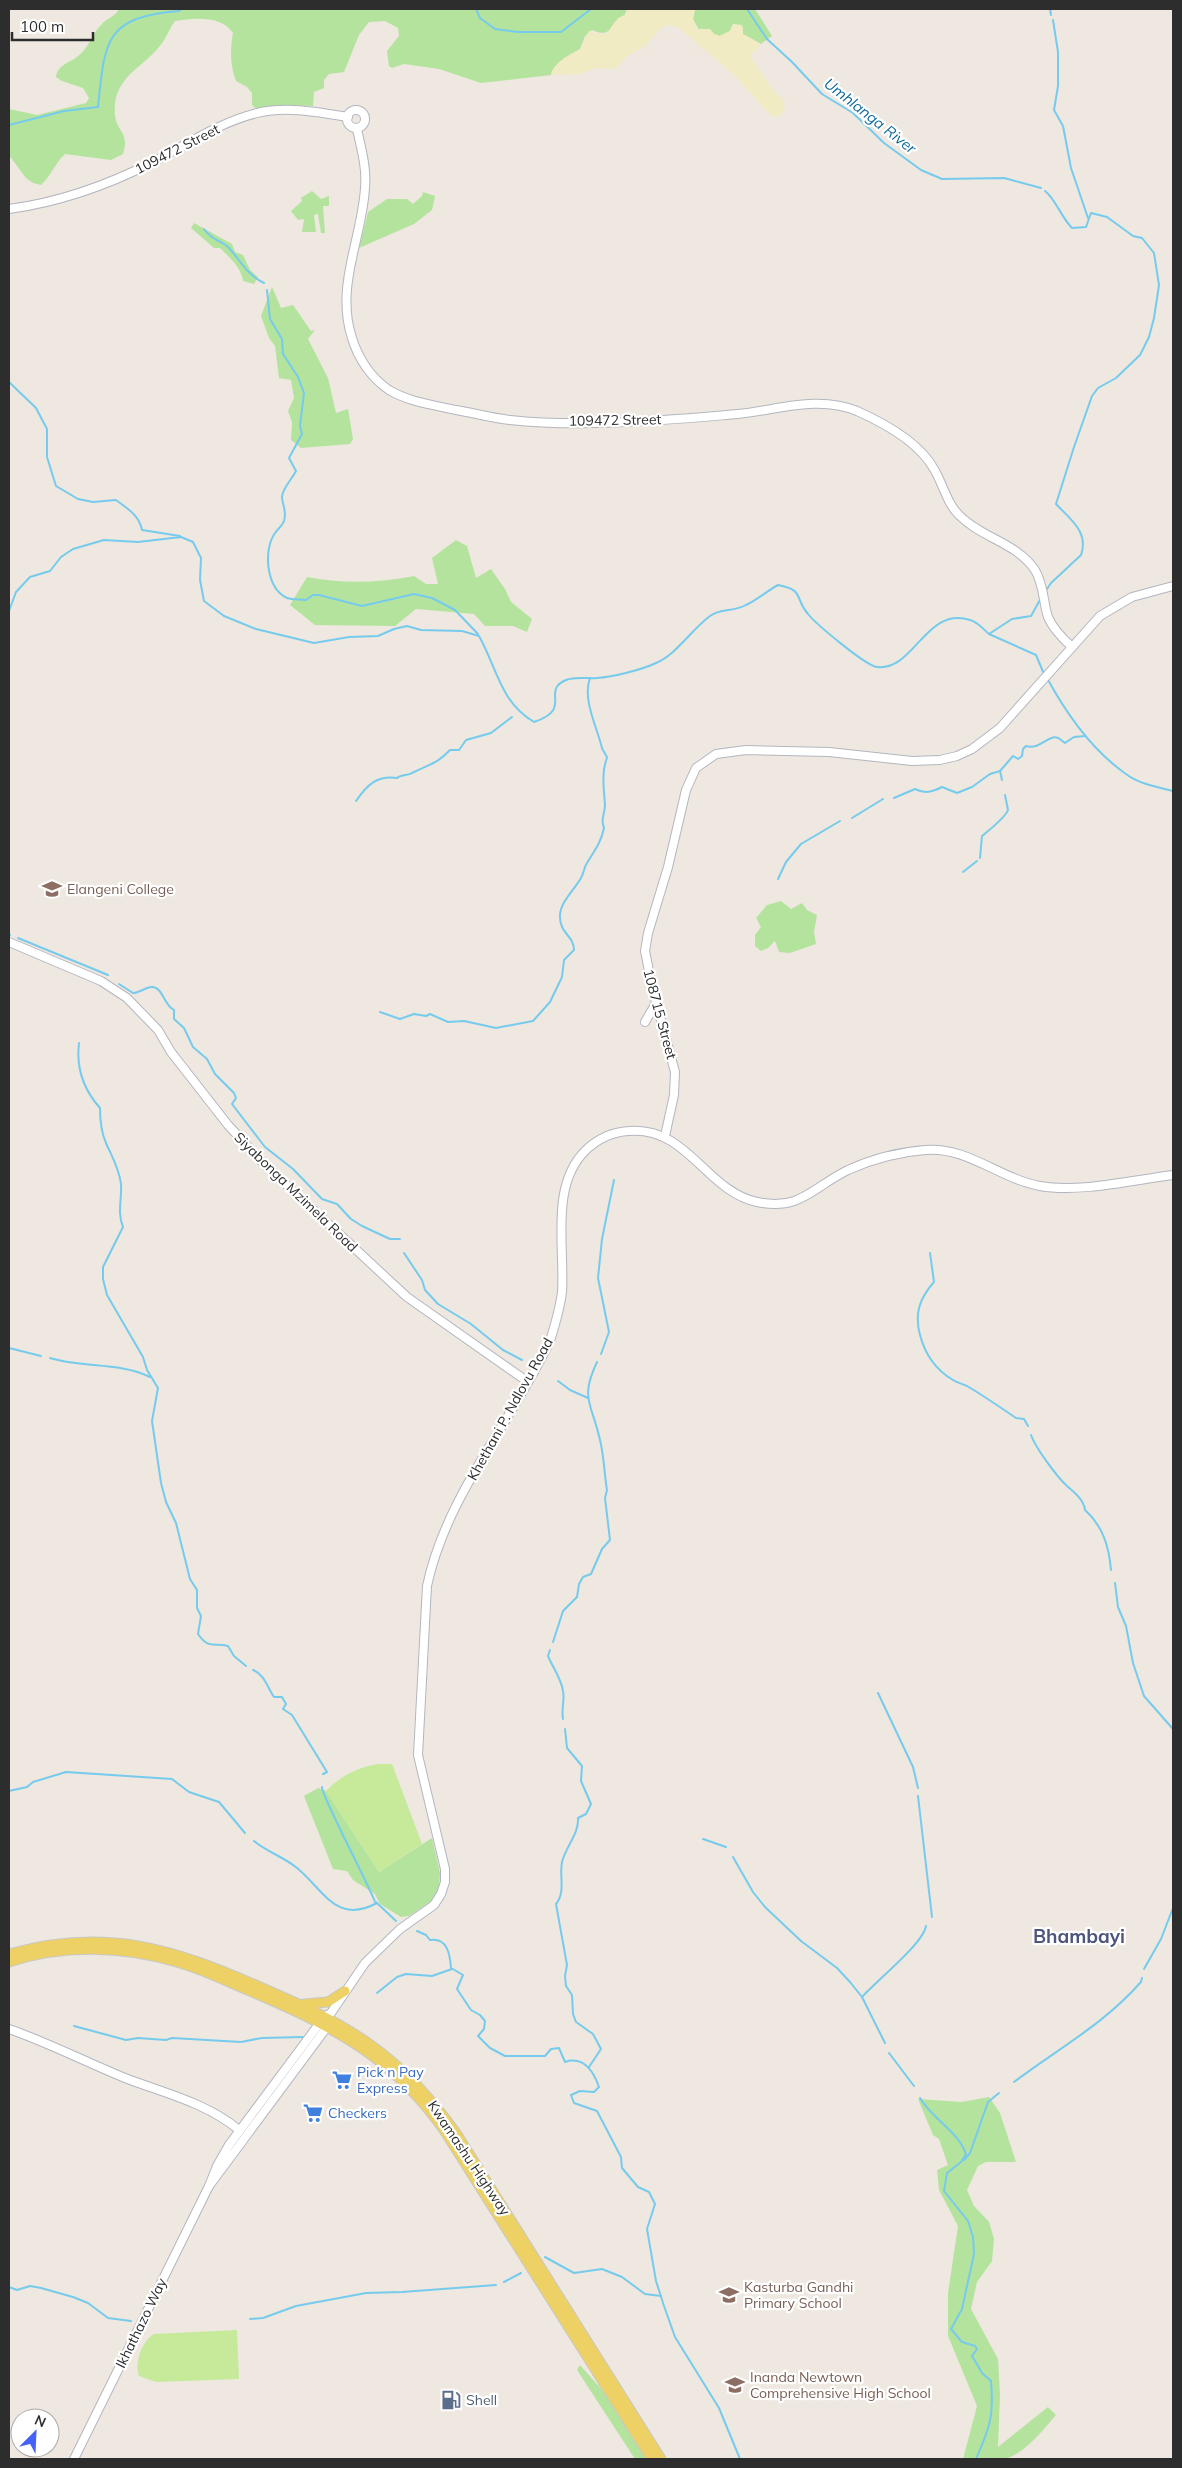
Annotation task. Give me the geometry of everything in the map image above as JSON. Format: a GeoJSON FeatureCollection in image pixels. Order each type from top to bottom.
{"type":"FeatureCollection","features":[{"type":"Feature","properties":{"kind":"main road","name":"Kwamashu Highway"},"geometry":{"type":"LineString","coordinates":[[9,1954],[74,1942],[134,1944],[191,1958],[299,2004],[327,2020],[388,2067],[417,2095],[437,2120],[652,2459]]}},
{"type":"Feature","properties":{"kind":"main road","name":"Kwamashu Highway"},"geometry":{"type":"LineString","coordinates":[[9,1962],[27,1957],[80,1950],[114,1950],[154,1956],[199,1969],[327,2020],[361,2036],[398,2065],[421,2088],[443,2115],[661,2459]]}},
{"type":"Feature","properties":{"kind":"main road"},"geometry":{"type":"LineString","coordinates":[[299,2004],[310,2005],[328,2002],[345,1991]]}},
{"type":"Feature","properties":{"kind":"street","name":"109472 Street"},"geometry":{"type":"LineString","coordinates":[[9,209],[50,203],[89,191],[153,162],[230,122],[257,113],[307,110],[348,117]]}},
{"type":"Feature","properties":{"kind":"street"},"geometry":{"type":"LineString","coordinates":[[354,111],[364,114],[364,124],[357,129],[349,124],[348,117],[354,111]]}},
{"type":"Feature","properties":{"kind":"street","name":"109472 Street"},"geometry":{"type":"LineString","coordinates":[[357,129],[364,163],[366,186],[346,286],[346,308],[351,336],[359,356],[373,376],[391,391],[415,401],[520,421],[641,422],[744,413],[811,404],[845,407],[885,427],[921,452],[933,467],[949,501],[961,517],[1022,556],[1036,573],[1052,624],[1072,647]]}},
{"type":"Feature","properties":{"kind":"street","name":"108715 Street"},"geometry":{"type":"LineString","coordinates":[[665,1136],[672,1107],[675,1072],[656,1003],[645,951],[689,781],[696,768],[711,757],[729,752],[768,749],[829,752],[912,761],[940,760],[957,756],[986,740],[1000,728],[1094,621],[1109,609],[1132,598],[1173,586]]}},
{"type":"Feature","properties":{"kind":"street","name":"Siyabonga Mzimela Road"},"geometry":{"type":"LineString","coordinates":[[9,942],[101,982],[135,1005],[158,1030],[171,1052],[228,1125],[264,1164],[407,1298],[528,1382]]}},
{"type":"Feature","properties":{"kind":"street"},"geometry":{"type":"LineString","coordinates":[[645,1022],[656,1003]]}},
{"type":"Feature","properties":{"kind":"street","name":"Khethani P. Ndlovu Road"},"geometry":{"type":"LineString","coordinates":[[327,2020],[345,1991],[375,1952],[400,1929],[434,1905],[444,1889],[444,1868],[418,1755],[427,1586],[434,1558],[445,1528],[550,1341],[558,1315],[563,1276],[563,1192],[573,1167],[590,1146],[614,1133],[642,1131],[665,1136],[685,1150],[732,1191],[750,1200],[775,1205],[788,1204],[802,1199],[851,1168],[886,1157],[926,1150],[956,1153],[1025,1182],[1051,1188],[1086,1187],[1173,1175]]}},
{"type":"Feature","properties":{"kind":"street","name":"Ikhathazo Way"},"geometry":{"type":"LineString","coordinates":[[74,2459],[209,2186],[217,2166],[239,2130],[327,2020]]}},
{"type":"Feature","properties":{"kind":"street","name":"Ikhathazo Way"},"geometry":{"type":"LineString","coordinates":[[209,2186],[327,2020]]}},
{"type":"Feature","properties":{"kind":"street"},"geometry":{"type":"LineString","coordinates":[[9,2030],[40,2040],[125,2078],[177,2096],[212,2112],[239,2130]]}},
{"type":"Feature","properties":{"kind":"green space"},"geometry":{"type":"Polygon","coordinates":[[[119,9],[627,9],[625,15],[616,21],[608,31],[604,33],[592,30],[585,36],[580,49],[567,56],[555,66],[551,75],[481,83],[439,69],[404,64],[392,68],[389,66],[387,51],[399,36],[398,28],[385,21],[369,22],[359,35],[344,72],[329,74],[324,80],[324,88],[314,92],[313,106],[285,105],[256,109],[252,105],[252,93],[247,87],[236,81],[231,57],[233,33],[228,27],[222,23],[207,19],[175,21],[164,41],[129,76],[118,92],[115,102],[115,115],[125,141],[123,154],[111,160],[65,154],[41,185],[33,183],[26,178],[9,155],[9,109],[37,115],[86,103],[89,98],[83,88],[62,81],[56,77],[57,73],[62,66],[82,52],[104,22],[119,9]]]}},
{"type":"Feature","properties":{"kind":"green space"},"geometry":{"type":"Polygon","coordinates":[[[695,9],[755,9],[772,36],[761,44],[743,34],[743,27],[733,24],[730,31],[720,36],[714,34],[710,29],[699,30],[693,19],[695,9]]]}},
{"type":"Feature","properties":{"kind":"green space"},"geometry":{"type":"Polygon","coordinates":[[[312,191],[321,199],[329,196],[329,206],[323,206],[325,233],[321,233],[318,214],[314,215],[316,232],[302,232],[304,219],[298,220],[291,211],[302,201],[301,198],[312,191]]]}},
{"type":"Feature","properties":{"kind":"green space"},"geometry":{"type":"Polygon","coordinates":[[[423,192],[435,196],[432,210],[414,224],[359,248],[368,212],[387,199],[407,199],[413,204],[422,196],[423,192]]]}},
{"type":"Feature","properties":{"kind":"green space"},"geometry":{"type":"Polygon","coordinates":[[[194,223],[232,244],[235,252],[243,255],[250,270],[258,277],[254,284],[243,281],[237,267],[228,255],[220,248],[214,248],[191,228],[194,223]]]}},
{"type":"Feature","properties":{"kind":"green space"},"geometry":{"type":"Polygon","coordinates":[[[272,287],[281,308],[293,305],[311,331],[315,330],[308,339],[328,378],[336,413],[348,409],[353,439],[350,444],[301,448],[291,440],[292,422],[288,411],[294,398],[291,380],[279,378],[275,346],[269,338],[261,316],[272,287]]]}},
{"type":"Feature","properties":{"kind":"green space"},"geometry":{"type":"Polygon","coordinates":[[[456,540],[467,546],[476,578],[491,569],[505,589],[511,602],[532,619],[527,632],[513,626],[485,626],[474,614],[416,609],[395,626],[315,625],[290,605],[307,577],[360,582],[414,576],[426,584],[438,584],[432,558],[456,540]]]}},
{"type":"Feature","properties":{"kind":"green space"},"geometry":{"type":"Polygon","coordinates":[[[781,901],[791,909],[802,903],[807,910],[817,915],[814,932],[816,944],[790,953],[779,952],[775,941],[768,948],[761,951],[755,946],[755,935],[761,927],[756,918],[767,905],[781,901]]]}},
{"type":"Feature","properties":{"kind":"green space"},"geometry":{"type":"Polygon","coordinates":[[[378,1764],[392,1764],[422,1844],[379,1872],[326,1791],[349,1773],[378,1764]]]}},
{"type":"Feature","properties":{"kind":"green space"},"geometry":{"type":"Polygon","coordinates":[[[318,1788],[326,1791],[379,1872],[432,1838],[440,1873],[439,1889],[431,1901],[409,1916],[401,1917],[380,1904],[375,1894],[353,1880],[347,1871],[333,1869],[304,1796],[318,1788]]]}},
{"type":"Feature","properties":{"kind":"green space"},"geometry":{"type":"Polygon","coordinates":[[[989,2097],[1000,2113],[1016,2162],[986,2162],[978,2166],[967,2190],[974,2206],[989,2222],[994,2239],[992,2261],[977,2282],[971,2309],[998,2359],[1000,2394],[998,2447],[1048,2407],[1056,2415],[1034,2440],[1021,2451],[1006,2459],[996,2461],[963,2459],[977,2406],[948,2336],[948,2293],[958,2226],[939,2190],[937,2170],[948,2165],[939,2139],[933,2135],[918,2099],[962,2102],[989,2097]]]}},
{"type":"Feature","properties":{"kind":"green space"},"geometry":{"type":"Polygon","coordinates":[[[237,2330],[239,2379],[156,2382],[139,2376],[138,2359],[140,2353],[146,2342],[154,2334],[237,2330]]]}},
{"type":"Feature","properties":{"kind":"green space"},"geometry":{"type":"Polygon","coordinates":[[[580,2365],[603,2391],[646,2459],[635,2459],[577,2370],[580,2365]]]}},
{"type":"Feature","properties":{"kind":"sand"},"geometry":{"type":"Polygon","coordinates":[[[627,9],[695,9],[693,19],[697,29],[710,29],[719,36],[730,31],[733,24],[742,25],[743,34],[761,44],[750,56],[773,90],[784,101],[785,109],[780,116],[772,117],[735,76],[679,28],[669,25],[662,27],[645,46],[627,56],[616,69],[597,68],[580,74],[551,75],[555,66],[567,56],[580,49],[589,31],[601,34],[607,33],[618,18],[625,15],[627,9]]]}},
{"type":"Feature","properties":{"kind":"waterway","name":"Umhlanga River"},"geometry":{"type":"LineString","coordinates":[[9,125],[64,111],[98,107],[103,65],[113,36],[122,27],[136,19],[154,14],[179,11],[181,9]]}},
{"type":"Feature","properties":{"kind":"waterway","name":"Umhlanga River"},"geometry":{"type":"LineString","coordinates":[[476,9],[480,18],[495,29],[517,32],[561,32],[591,9]]}},
{"type":"Feature","properties":{"kind":"waterway","name":"Umhlanga River"},"geometry":{"type":"LineString","coordinates":[[747,9],[767,39],[822,94],[853,113],[884,143],[921,170],[942,179],[1004,178],[1041,188]]}},
{"type":"Feature","properties":{"kind":"waterway"},"geometry":{"type":"LineString","coordinates":[[1050,9],[1051,15]]}},
{"type":"Feature","properties":{"kind":"waterway"},"geometry":{"type":"LineString","coordinates":[[1053,20],[1058,52],[1058,86],[1054,110],[1063,126],[1071,168],[1088,218]]}},
{"type":"Feature","properties":{"kind":"waterway","name":"Umhlanga River"},"geometry":{"type":"LineString","coordinates":[[1045,191],[1052,198],[1072,228],[1086,227],[1091,213],[1107,217],[1133,236],[1142,238],[1154,253],[1159,285],[1149,337],[1140,355],[1116,378],[1098,388],[1092,396],[1056,504],[1073,521],[1081,533],[1083,547],[1081,555],[1051,583],[1045,592]]}},
{"type":"Feature","properties":{"kind":"waterway"},"geometry":{"type":"LineString","coordinates":[[204,229],[211,236],[226,245],[248,271],[264,283]]}},
{"type":"Feature","properties":{"kind":"waterway"},"geometry":{"type":"LineString","coordinates":[[267,290],[270,319],[282,339],[283,354],[298,377],[304,393],[300,426],[302,434],[289,458],[296,471],[283,492],[285,518],[271,540],[269,549],[269,568],[275,586],[280,593],[289,599],[306,600],[313,595],[319,595],[362,606],[414,594],[432,598],[455,610],[478,634]]}},
{"type":"Feature","properties":{"kind":"waterway"},"geometry":{"type":"LineString","coordinates":[[9,382],[36,408],[47,429],[47,457],[56,486],[78,499],[93,502],[116,500],[136,516],[142,530],[180,536]]}},
{"type":"Feature","properties":{"kind":"waterway"},"geometry":{"type":"LineString","coordinates":[[9,611],[16,592],[30,577],[50,571],[61,557],[73,549],[104,540],[138,542],[181,537],[193,542],[201,558],[200,580],[204,601],[224,616],[256,629],[314,643],[349,637],[378,636],[407,626],[421,630],[462,631],[479,636],[506,694],[514,705],[534,722],[552,712],[555,706],[556,689],[559,684],[566,680],[611,676],[635,671],[656,663],[671,654],[710,616],[718,612],[737,609],[754,601],[778,585],[796,592],[808,614],[841,644],[863,660],[877,667],[890,666],[901,659],[931,630],[942,622],[955,618],[973,621],[989,634]]}},
{"type":"Feature","properties":{"kind":"waterway","name":"Umhlanga River"},"geometry":{"type":"LineString","coordinates":[[1041,598],[1031,616],[1012,619],[989,634],[1036,655],[1044,674]]}},
{"type":"Feature","properties":{"kind":"waterway"},"geometry":{"type":"LineString","coordinates":[[380,1012],[400,1019],[414,1014],[426,1016],[430,1014],[448,1022],[464,1021],[496,1028],[533,1021],[550,1002],[562,977],[564,960],[574,950],[572,941],[560,921],[561,910],[581,878],[599,843],[604,828],[602,822],[605,805],[603,775],[607,758],[602,748],[589,704],[588,686],[590,678]]}},
{"type":"Feature","properties":{"kind":"waterway","name":"Umhlanga River"},"geometry":{"type":"LineString","coordinates":[[1047,678],[1081,730],[1114,765],[1126,774],[1148,785],[1173,791]]}},
{"type":"Feature","properties":{"kind":"waterway"},"geometry":{"type":"LineString","coordinates":[[356,801],[373,782],[384,778],[397,778],[432,764],[441,759],[450,750],[459,750],[466,740],[491,733],[512,717]]}},
{"type":"Feature","properties":{"kind":"waterway"},"geometry":{"type":"LineString","coordinates":[[894,798],[915,789],[929,792],[942,787],[957,793],[972,787],[990,774],[1000,771],[1013,756],[1018,759],[1022,756],[1023,749],[1026,746],[1036,746],[1054,737],[1059,738],[1065,743],[1074,737],[1085,736]]}},
{"type":"Feature","properties":{"kind":"waterway"},"geometry":{"type":"LineString","coordinates":[[1000,771],[1002,780]]}},
{"type":"Feature","properties":{"kind":"waterway"},"geometry":{"type":"LineString","coordinates":[[980,858],[982,836],[1008,810],[1005,795]]}},
{"type":"Feature","properties":{"kind":"waterway"},"geometry":{"type":"LineString","coordinates":[[852,818],[883,799]]}},
{"type":"Feature","properties":{"kind":"waterway"},"geometry":{"type":"LineString","coordinates":[[778,879],[786,862],[801,844],[840,821]]}},
{"type":"Feature","properties":{"kind":"waterway"},"geometry":{"type":"LineString","coordinates":[[963,872],[977,861]]}},
{"type":"Feature","properties":{"kind":"waterway"},"geometry":{"type":"LineString","coordinates":[[18,938],[108,975]]}},
{"type":"Feature","properties":{"kind":"waterway"},"geometry":{"type":"LineString","coordinates":[[119,984],[133,993],[149,987],[159,990],[168,1005],[174,1010],[174,1019],[184,1028],[193,1047],[207,1059],[215,1074],[234,1093],[236,1098],[232,1104],[265,1147],[293,1169],[322,1199],[337,1204],[351,1219],[362,1226],[390,1239],[400,1239]]}},
{"type":"Feature","properties":{"kind":"waterway"},"geometry":{"type":"LineString","coordinates":[[79,1043],[78,1052],[82,1078],[89,1093],[100,1108],[103,1135],[117,1168],[121,1184],[120,1211],[123,1227],[103,1267],[103,1279],[107,1295],[143,1357],[147,1370],[158,1388],[152,1421],[161,1483],[166,1502],[176,1523],[190,1579],[197,1590],[197,1608],[201,1616],[198,1634],[209,1644],[228,1646],[234,1656],[246,1666]]}},
{"type":"Feature","properties":{"kind":"waterway"},"geometry":{"type":"LineString","coordinates":[[601,1354],[609,1332],[598,1278],[602,1239],[614,1180]]}},
{"type":"Feature","properties":{"kind":"waterway"},"geometry":{"type":"LineString","coordinates":[[404,1253],[422,1280],[425,1290],[438,1304],[471,1324],[503,1350],[522,1360]]}},
{"type":"Feature","properties":{"kind":"waterway"},"geometry":{"type":"LineString","coordinates":[[930,1253],[934,1282],[925,1294],[918,1313],[918,1327],[928,1355],[947,1376],[967,1386],[1016,1418],[1024,1419],[1028,1426]]}},
{"type":"Feature","properties":{"kind":"waterway"},"geometry":{"type":"LineString","coordinates":[[9,1348],[41,1356]]}},
{"type":"Feature","properties":{"kind":"waterway"},"geometry":{"type":"LineString","coordinates":[[50,1358],[126,1369],[150,1377]]}},
{"type":"Feature","properties":{"kind":"waterway"},"geometry":{"type":"LineString","coordinates":[[553,1642],[563,1611],[577,1597],[579,1584],[583,1577],[591,1574],[602,1549],[610,1540],[602,1449],[590,1407],[588,1392],[597,1362]]}},
{"type":"Feature","properties":{"kind":"waterway"},"geometry":{"type":"LineString","coordinates":[[558,1381],[570,1390],[588,1398]]}},
{"type":"Feature","properties":{"kind":"waterway"},"geometry":{"type":"LineString","coordinates":[[1031,1435],[1047,1462],[1081,1500],[1085,1510],[1101,1530],[1107,1545],[1111,1570]]}},
{"type":"Feature","properties":{"kind":"waterway"},"geometry":{"type":"LineString","coordinates":[[1115,1583],[1118,1607],[1126,1626],[1133,1663],[1144,1696],[1173,1729]]}},
{"type":"Feature","properties":{"kind":"waterway"},"geometry":{"type":"LineString","coordinates":[[550,1650],[548,1656],[559,1677],[563,1691],[563,1719]]}},
{"type":"Feature","properties":{"kind":"waterway"},"geometry":{"type":"LineString","coordinates":[[253,1670],[263,1678],[274,1697],[282,1697],[286,1704],[283,1709],[292,1715],[327,1772],[323,1774]]}},
{"type":"Feature","properties":{"kind":"waterway"},"geometry":{"type":"LineString","coordinates":[[878,1693],[913,1767],[918,1788]]}},
{"type":"Feature","properties":{"kind":"waterway"},"geometry":{"type":"LineString","coordinates":[[565,1729],[567,1748],[582,1766],[581,1781],[591,1804],[586,1814],[578,1818],[574,1835],[564,1856],[561,1867],[561,1894],[556,1904],[567,1965],[566,1986],[572,1995],[573,2014],[576,2022],[593,2034],[601,2049],[589,2067]]}},
{"type":"Feature","properties":{"kind":"waterway"},"geometry":{"type":"LineString","coordinates":[[9,1791],[27,1787],[33,1782],[66,1772],[172,1779],[189,1792],[219,1802],[245,1833]]}},
{"type":"Feature","properties":{"kind":"waterway"},"geometry":{"type":"LineString","coordinates":[[322,1787],[377,1903]]}},
{"type":"Feature","properties":{"kind":"waterway"},"geometry":{"type":"LineString","coordinates":[[918,1796],[932,1917]]}},
{"type":"Feature","properties":{"kind":"waterway"},"geometry":{"type":"LineString","coordinates":[[703,1839],[726,1847]]}},
{"type":"Feature","properties":{"kind":"waterway"},"geometry":{"type":"LineString","coordinates":[[254,1841],[292,1864],[332,1902],[351,1910],[363,1909],[377,1903],[396,1921]]}},
{"type":"Feature","properties":{"kind":"waterway"},"geometry":{"type":"LineString","coordinates":[[733,1857],[753,1892],[765,1907],[801,1941],[837,1968],[850,1982],[862,1997],[885,2043]]}},
{"type":"Feature","properties":{"kind":"waterway"},"geometry":{"type":"LineString","coordinates":[[1144,1969],[1161,1939],[1173,1908]]}},
{"type":"Feature","properties":{"kind":"waterway"},"geometry":{"type":"LineString","coordinates":[[862,1997],[908,1952],[923,1934],[926,1926]]}},
{"type":"Feature","properties":{"kind":"waterway"},"geometry":{"type":"LineString","coordinates":[[417,1931],[426,1935],[430,1940],[440,1941],[447,1948],[451,1968],[463,1975],[457,1989],[471,2010],[480,2015],[485,2021],[484,2029],[478,2036],[490,2048],[505,2056],[545,2056],[551,2049],[559,2048],[565,2062],[577,2061],[582,2063],[594,2075],[599,2087],[594,2092],[580,2091],[571,2095],[574,2103],[597,2111],[621,2157],[622,2168],[638,2187],[649,2192],[655,2204],[647,2229],[656,2281],[664,2306],[675,2337],[719,2408],[740,2459]]}},
{"type":"Feature","properties":{"kind":"waterway"},"geometry":{"type":"LineString","coordinates":[[377,1993],[397,1977],[406,1974],[432,1976],[452,1969]]}},
{"type":"Feature","properties":{"kind":"waterway"},"geometry":{"type":"LineString","coordinates":[[1014,2082],[1096,2024],[1126,1997],[1141,1982],[1142,1978]]}},
{"type":"Feature","properties":{"kind":"waterway"},"geometry":{"type":"LineString","coordinates":[[74,2026],[126,2040],[138,2038],[166,2040],[172,2038],[241,2042],[262,2038],[303,2037]]}},
{"type":"Feature","properties":{"kind":"waterway"},"geometry":{"type":"LineString","coordinates":[[889,2053],[914,2086]]}},
{"type":"Feature","properties":{"kind":"waterway"},"geometry":{"type":"LineString","coordinates":[[964,2160],[970,2153],[988,2102],[999,2093]]}},
{"type":"Feature","properties":{"kind":"waterway"},"geometry":{"type":"LineString","coordinates":[[920,2098],[957,2138],[966,2154],[961,2162],[947,2173],[944,2191],[968,2221],[973,2237],[974,2254],[962,2309],[951,2329],[962,2342],[975,2346],[977,2349],[972,2356],[982,2373],[991,2381],[992,2403],[990,2421],[976,2459]]}},
{"type":"Feature","properties":{"kind":"waterway"},"geometry":{"type":"LineString","coordinates":[[545,2257],[574,2273],[602,2269],[622,2277],[645,2294],[661,2296]]}},
{"type":"Feature","properties":{"kind":"waterway"},"geometry":{"type":"LineString","coordinates":[[504,2282],[521,2273]]}},
{"type":"Feature","properties":{"kind":"waterway"},"geometry":{"type":"LineString","coordinates":[[250,2319],[263,2318],[296,2306],[366,2293],[496,2285]]}},
{"type":"Feature","properties":{"kind":"waterway"},"geometry":{"type":"LineString","coordinates":[[9,2287],[17,2290],[30,2286],[41,2288],[88,2303],[108,2318],[131,2321]]}},
{"type":"Feature","properties":{"kind":"place","name":"Elangeni College"},"geometry":{"type":"Point","coordinates":[52,889]}},
{"type":"Feature","properties":{"kind":"place","name":"Pick n Pay Express"},"geometry":{"type":"Point","coordinates":[342,2080]}},
{"type":"Feature","properties":{"kind":"place","name":"Checkers"},"geometry":{"type":"Point","coordinates":[313,2113]}},
{"type":"Feature","properties":{"kind":"place","name":"Kasturba Gandhi Primary School"},"geometry":{"type":"Point","coordinates":[729,2295]}},
{"type":"Feature","properties":{"kind":"place","name":"Inanda Newtown Comprehensive High School"},"geometry":{"type":"Point","coordinates":[735,2385]}},
{"type":"Feature","properties":{"kind":"place","name":"Shell"},"geometry":{"type":"Point","coordinates":[451,2400]}},
{"type":"Feature","properties":{"kind":"district","name":"Bhambayi"},"geometry":{"type":"Point","coordinates":[1079,1936]}}]}
